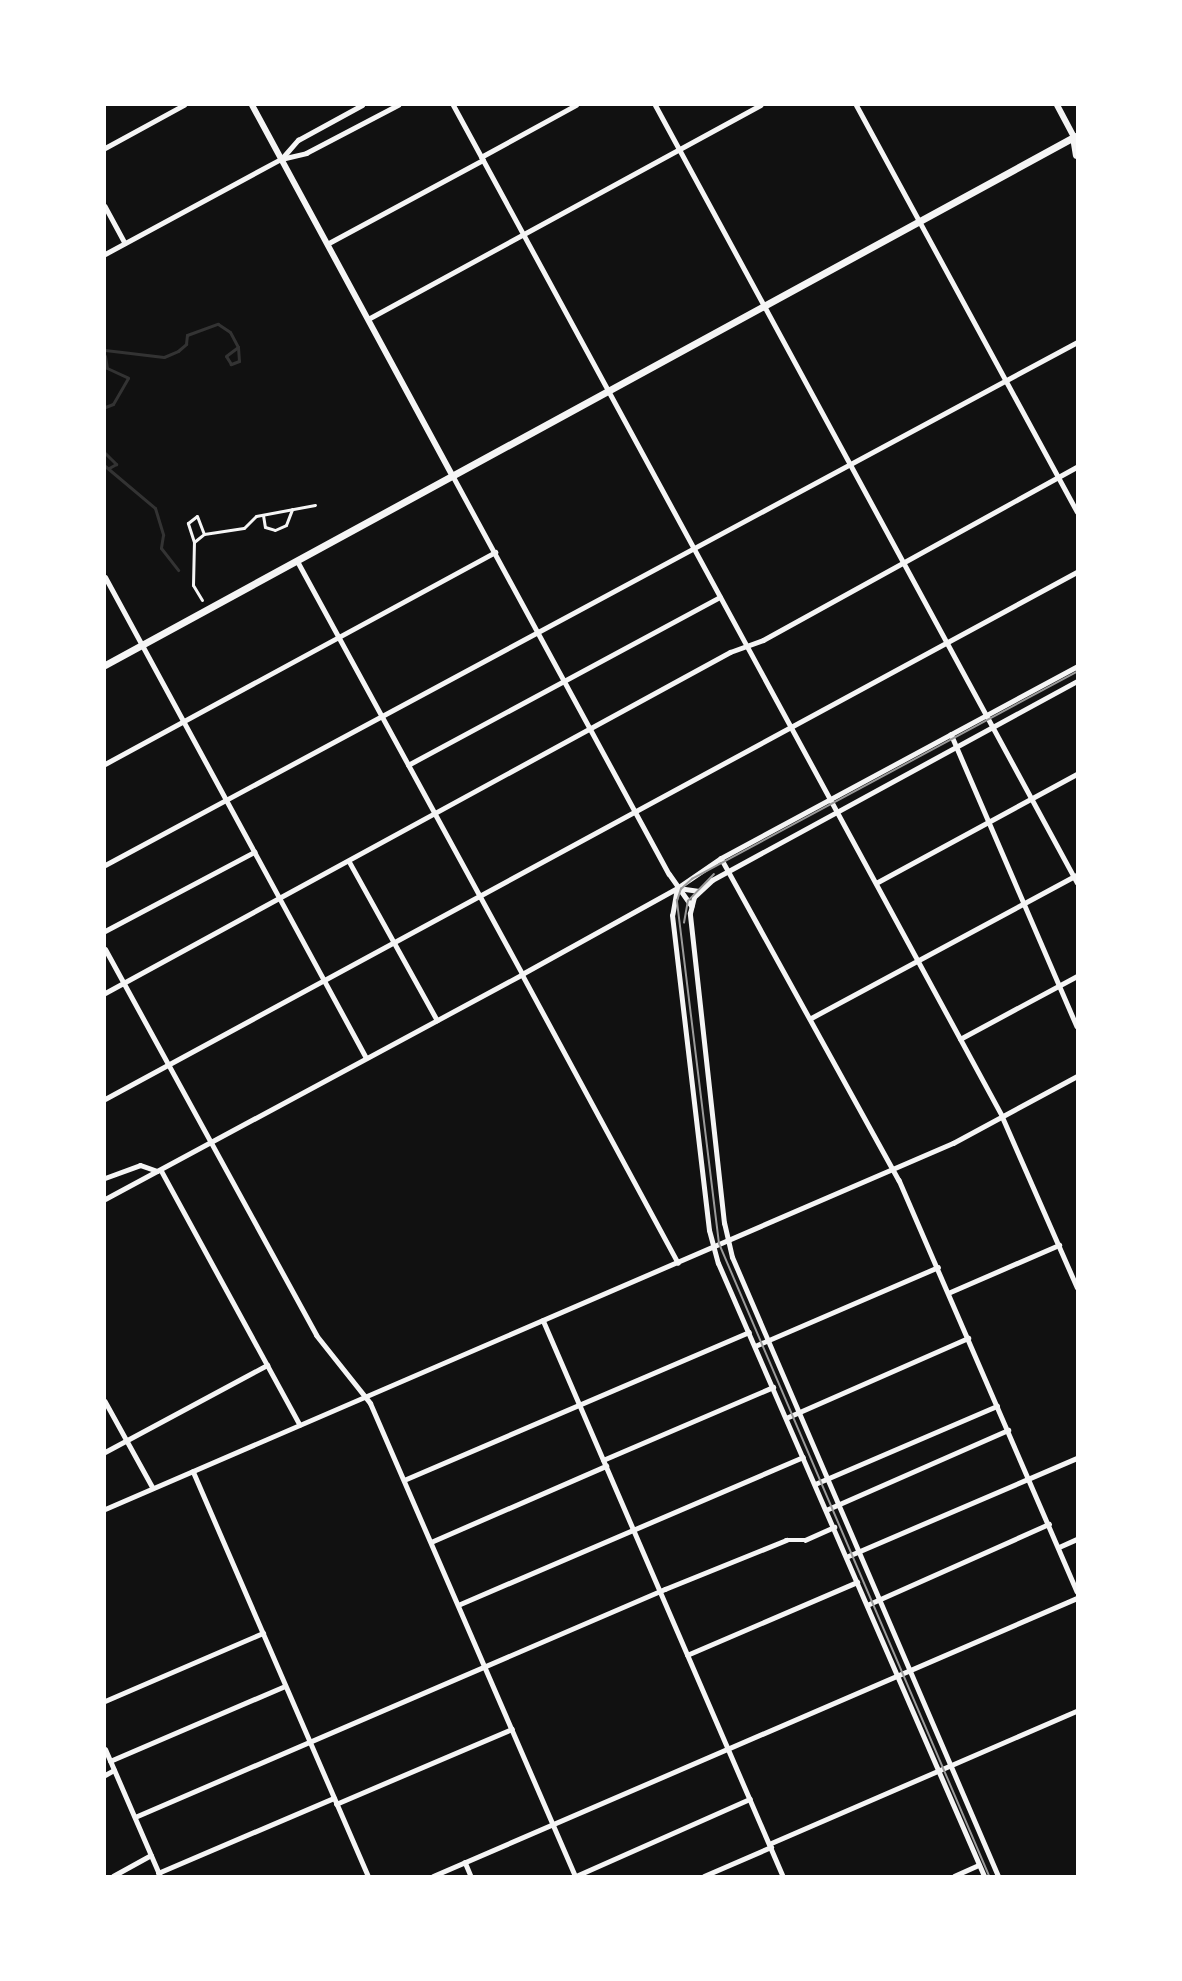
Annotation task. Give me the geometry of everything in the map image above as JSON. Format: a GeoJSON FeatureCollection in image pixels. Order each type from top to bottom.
{"type":"FeatureCollection","features":[{"type":"Feature","properties":{"kind":"highway"},"geometry":{"type":"LineString","coordinates":[[1076,137],[1077,155]]}},
{"type":"Feature","properties":{"kind":"main road"},"geometry":{"type":"LineString","coordinates":[[252,105],[452,475]]}},
{"type":"Feature","properties":{"kind":"main road"},"geometry":{"type":"LineString","coordinates":[[105,664],[1076,137],[1058,105]]}},
{"type":"Feature","properties":{"kind":"street"},"geometry":{"type":"LineString","coordinates":[[105,148],[184,105]]}},
{"type":"Feature","properties":{"kind":"street"},"geometry":{"type":"LineString","coordinates":[[281,159],[298,140],[362,105]]}},
{"type":"Feature","properties":{"kind":"street"},"geometry":{"type":"LineString","coordinates":[[105,254],[281,159],[306,153],[398,105]]}},
{"type":"Feature","properties":{"kind":"street"},"geometry":{"type":"LineString","coordinates":[[453,105],[1002,1116],[1077,1287]]}},
{"type":"Feature","properties":{"kind":"street"},"geometry":{"type":"LineString","coordinates":[[327,244],[576,105]]}},
{"type":"Feature","properties":{"kind":"street"},"geometry":{"type":"LineString","coordinates":[[655,105],[1077,883]]}},
{"type":"Feature","properties":{"kind":"street"},"geometry":{"type":"LineString","coordinates":[[368,319],[761,105]]}},
{"type":"Feature","properties":{"kind":"street"},"geometry":{"type":"LineString","coordinates":[[856,105],[1077,512]]}},
{"type":"Feature","properties":{"kind":"street"},"geometry":{"type":"LineString","coordinates":[[105,206],[126,243]]}},
{"type":"Feature","properties":{"kind":"street"},"geometry":{"type":"LineString","coordinates":[[105,865],[537,630],[1077,342]]}},
{"type":"Feature","properties":{"kind":"street"},"geometry":{"type":"LineString","coordinates":[[105,993],[1077,466]]}},
{"type":"Feature","properties":{"kind":"street"},"geometry":{"type":"LineString","coordinates":[[452,475],[677,888],[691,906],[728,1240],[767,1341],[998,1876]]}},
{"type":"Feature","properties":{"kind":"street"},"geometry":{"type":"LineString","coordinates":[[194,542],[204,534],[244,528],[263,515],[315,505]]}},
{"type":"Feature","properties":{"kind":"street"},"geometry":{"type":"LineString","coordinates":[[263,515],[265,527],[275,530],[286,525],[292,510]]}},
{"type":"Feature","properties":{"kind":"street"},"geometry":{"type":"LineString","coordinates":[[202,600],[193,585],[194,542],[188,523],[197,516],[204,534]]}},
{"type":"Feature","properties":{"kind":"street"},"geometry":{"type":"LineString","coordinates":[[105,764],[495,552]]}},
{"type":"Feature","properties":{"kind":"street"},"geometry":{"type":"LineString","coordinates":[[297,561],[678,1262]]}},
{"type":"Feature","properties":{"kind":"street"},"geometry":{"type":"LineString","coordinates":[[105,1099],[1077,572]]}},
{"type":"Feature","properties":{"kind":"street"},"geometry":{"type":"LineString","coordinates":[[105,577],[366,1058]]}},
{"type":"Feature","properties":{"kind":"street"},"geometry":{"type":"LineString","coordinates":[[408,765],[720,597]]}},
{"type":"Feature","properties":{"kind":"street"},"geometry":{"type":"LineString","coordinates":[[105,1199],[522,974],[677,888],[721,858],[1077,666]]}},
{"type":"Feature","properties":{"kind":"street"},"geometry":{"type":"LineString","coordinates":[[691,906],[699,891],[729,871],[1077,681]]}},
{"type":"Feature","properties":{"kind":"street"},"geometry":{"type":"LineString","coordinates":[[951,734],[1077,1026]]}},
{"type":"Feature","properties":{"kind":"street"},"geometry":{"type":"LineString","coordinates":[[876,883],[1077,774]]}},
{"type":"Feature","properties":{"kind":"street"},"geometry":{"type":"LineString","coordinates":[[105,931],[254,852]]}},
{"type":"Feature","properties":{"kind":"street"},"geometry":{"type":"LineString","coordinates":[[721,858],[894,1169],[1077,1591]]}},
{"type":"Feature","properties":{"kind":"street"},"geometry":{"type":"LineString","coordinates":[[349,861],[437,1020]]}},
{"type":"Feature","properties":{"kind":"street"},"geometry":{"type":"LineString","coordinates":[[811,1018],[1075,876]]}},
{"type":"Feature","properties":{"kind":"street"},"geometry":{"type":"LineString","coordinates":[[677,888],[699,891]]}},
{"type":"Feature","properties":{"kind":"street"},"geometry":{"type":"LineString","coordinates":[[677,888],[672,915],[713,1246],[896,1676],[984,1876]]}},
{"type":"Feature","properties":{"kind":"street"},"geometry":{"type":"LineString","coordinates":[[105,949],[316,1335],[366,1396],[575,1876],[750,1799]]}},
{"type":"Feature","properties":{"kind":"street"},"geometry":{"type":"LineString","coordinates":[[960,1039],[1077,976]]}},
{"type":"Feature","properties":{"kind":"street"},"geometry":{"type":"LineString","coordinates":[[105,1509],[894,1169],[1077,1076]]}},
{"type":"Feature","properties":{"kind":"street"},"geometry":{"type":"LineString","coordinates":[[105,1178],[140,1165],[159,1170],[300,1425]]}},
{"type":"Feature","properties":{"kind":"street"},"geometry":{"type":"LineString","coordinates":[[948,1293],[1059,1245]]}},
{"type":"Feature","properties":{"kind":"street"},"geometry":{"type":"LineString","coordinates":[[755,1346],[938,1267]]}},
{"type":"Feature","properties":{"kind":"street"},"geometry":{"type":"LineString","coordinates":[[543,1320],[783,1876]]}},
{"type":"Feature","properties":{"kind":"street"},"geometry":{"type":"LineString","coordinates":[[404,1480],[749,1332]]}},
{"type":"Feature","properties":{"kind":"street"},"geometry":{"type":"LineString","coordinates":[[786,1418],[968,1338]]}},
{"type":"Feature","properties":{"kind":"street"},"geometry":{"type":"LineString","coordinates":[[105,1452],[267,1365]]}},
{"type":"Feature","properties":{"kind":"street"},"geometry":{"type":"LineString","coordinates":[[603,1460],[773,1387]]}},
{"type":"Feature","properties":{"kind":"street"},"geometry":{"type":"LineString","coordinates":[[105,1401],[153,1488]]}},
{"type":"Feature","properties":{"kind":"street"},"geometry":{"type":"LineString","coordinates":[[814,1484],[998,1406]]}},
{"type":"Feature","properties":{"kind":"street"},"geometry":{"type":"LineString","coordinates":[[826,1510],[1008,1431]]}},
{"type":"Feature","properties":{"kind":"street"},"geometry":{"type":"LineString","coordinates":[[458,1605],[803,1457]]}},
{"type":"Feature","properties":{"kind":"street"},"geometry":{"type":"LineString","coordinates":[[846,1557],[1077,1458]]}},
{"type":"Feature","properties":{"kind":"street"},"geometry":{"type":"LineString","coordinates":[[431,1542],[606,1466]]}},
{"type":"Feature","properties":{"kind":"street"},"geometry":{"type":"LineString","coordinates":[[193,1471],[368,1876]]}},
{"type":"Feature","properties":{"kind":"street"},"geometry":{"type":"LineString","coordinates":[[867,1605],[1049,1524]]}},
{"type":"Feature","properties":{"kind":"street"},"geometry":{"type":"LineString","coordinates":[[135,1817],[660,1591],[786,1540],[805,1540],[834,1527]]}},
{"type":"Feature","properties":{"kind":"street"},"geometry":{"type":"LineString","coordinates":[[1059,1547],[1077,1539]]}},
{"type":"Feature","properties":{"kind":"street"},"geometry":{"type":"LineString","coordinates":[[687,1655],[857,1581]]}},
{"type":"Feature","properties":{"kind":"street"},"geometry":{"type":"LineString","coordinates":[[433,1876],[1077,1598]]}},
{"type":"Feature","properties":{"kind":"street"},"geometry":{"type":"LineString","coordinates":[[105,1701],[262,1633]]}},
{"type":"Feature","properties":{"kind":"street"},"geometry":{"type":"LineString","coordinates":[[110,1761],[285,1686]]}},
{"type":"Feature","properties":{"kind":"street"},"geometry":{"type":"LineString","coordinates":[[704,1876],[932,1776],[938,1770],[1077,1711]]}},
{"type":"Feature","properties":{"kind":"street"},"geometry":{"type":"LineString","coordinates":[[336,1804],[512,1729]]}},
{"type":"Feature","properties":{"kind":"street"},"geometry":{"type":"LineString","coordinates":[[105,1749],[159,1874],[334,1798]]}},
{"type":"Feature","properties":{"kind":"street"},"geometry":{"type":"LineString","coordinates":[[105,1775],[114,1770]]}},
{"type":"Feature","properties":{"kind":"street"},"geometry":{"type":"LineString","coordinates":[[113,1876],[151,1855]]}},
{"type":"Feature","properties":{"kind":"street"},"geometry":{"type":"LineString","coordinates":[[465,1862],[471,1876]]}},
{"type":"Feature","properties":{"kind":"street"},"geometry":{"type":"LineString","coordinates":[[954,1876],[979,1865]]}},
{"type":"Feature","properties":{"kind":"waterway"},"geometry":{"type":"LineString","coordinates":[[105,350],[164,357],[178,351],[186,344],[187,335],[218,324],[230,332],[238,347],[239,361],[231,364],[226,356],[238,347]]}},
{"type":"Feature","properties":{"kind":"waterway"},"geometry":{"type":"LineString","coordinates":[[105,356],[107,368],[128,378],[113,404],[105,407]]}},
{"type":"Feature","properties":{"kind":"waterway"},"geometry":{"type":"LineString","coordinates":[[105,453],[116,464],[109,468]]}},
{"type":"Feature","properties":{"kind":"waterway"},"geometry":{"type":"LineString","coordinates":[[105,466],[155,508],[163,535],[161,548],[178,570]]}},
{"type":"Feature","properties":{"kind":"tram line"},"geometry":{"type":"LineString","coordinates":[[989,1876],[719,1244],[677,901],[681,889],[692,879],[1077,672]]}},
{"type":"Feature","properties":{"kind":"tram line"},"geometry":{"type":"LineString","coordinates":[[684,923],[688,901],[714,874]]}}]}
